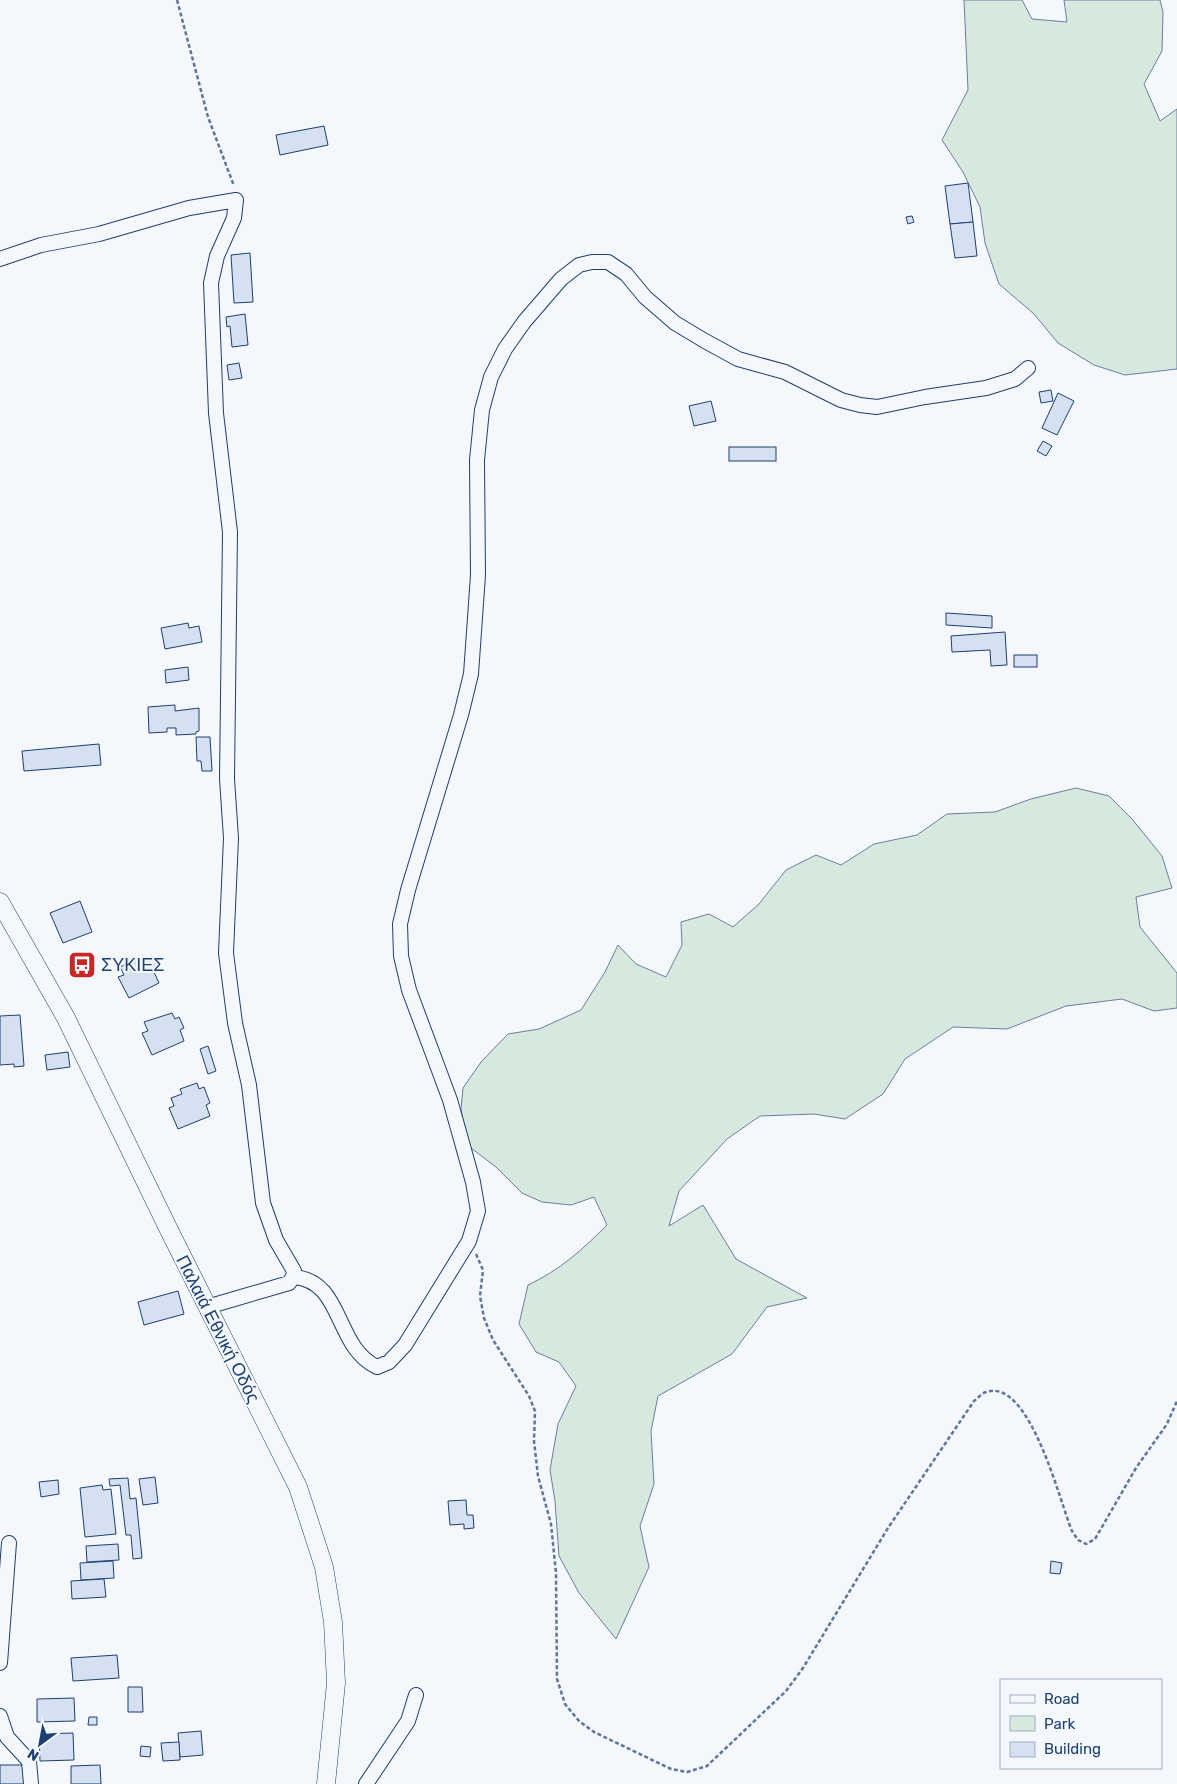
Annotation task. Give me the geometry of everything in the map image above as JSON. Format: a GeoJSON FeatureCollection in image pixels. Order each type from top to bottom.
{"type":"FeatureCollection","features":[{"type":"Feature","properties":{"kind":"street"},"geometry":{"type":"LineString","coordinates":[[0,259],[41,245],[99,234],[189,208],[236,200],[234,218],[217,256],[211,283],[216,413],[230,532],[227,779],[231,838],[226,953],[235,1023],[249,1084],[263,1202],[276,1240],[292,1264],[293,1277],[289,1283],[207,1307]]}},
{"type":"Feature","properties":{"kind":"street"},"geometry":{"type":"LineString","coordinates":[[293,1277],[306,1278],[322,1288],[353,1349],[364,1362],[377,1367],[389,1362],[405,1345],[469,1241],[478,1211],[473,1182],[450,1100],[410,990],[401,956],[400,924],[471,674],[478,575],[478,450],[482,410],[491,377],[505,349],[524,322],[561,279],[578,265],[592,262],[608,262],[626,274],[645,298],[675,323],[706,341],[738,359],[785,372],[841,400],[860,405],[877,407],[925,397],[986,388],[1015,379],[1028,368]]}},
{"type":"Feature","properties":{"kind":"street","name":"Παλαιά Εθνική Οδός"},"geometry":{"type":"LineString","coordinates":[[0,902],[66,1018],[207,1307],[298,1487],[324,1567],[333,1622],[336,1683],[326,1784]]}},
{"type":"Feature","properties":{"kind":"street"},"geometry":{"type":"LineString","coordinates":[[0,1663],[9,1542]]}},
{"type":"Feature","properties":{"kind":"street"},"geometry":{"type":"LineString","coordinates":[[366,1784],[408,1721],[416,1695]]}},
{"type":"Feature","properties":{"kind":"street"},"geometry":{"type":"LineString","coordinates":[[0,1716],[7,1737],[29,1761],[32,1784]]}},
{"type":"Feature","properties":{"kind":"path"},"geometry":{"type":"LineString","coordinates":[[177,0],[208,117],[229,168],[236,200]]}},
{"type":"Feature","properties":{"kind":"path"},"geometry":{"type":"LineString","coordinates":[[469,1241],[479,1258],[482,1270],[480,1296],[484,1318],[493,1340],[529,1396],[535,1411],[534,1441],[538,1476],[551,1524],[556,1573],[557,1679],[565,1704],[578,1721],[594,1732],[670,1769],[687,1772],[707,1766],[786,1691],[803,1668],[888,1528],[974,1401],[985,1392],[1000,1392],[1013,1399],[1025,1413],[1040,1444],[1072,1531],[1078,1540],[1086,1544],[1095,1539],[1136,1468],[1167,1424],[1177,1401]]}},
{"type":"Feature","properties":{"kind":"green space"},"geometry":{"type":"Polygon","coordinates":[[[964,0],[1022,0],[1032,19],[1067,22],[1064,0],[1160,0],[1163,12],[1162,51],[1144,84],[1160,121],[1177,109],[1177,369],[1125,375],[1094,365],[1058,343],[1034,314],[999,284],[985,243],[980,207],[963,172],[942,140],[968,90],[964,0]]]}},
{"type":"Feature","properties":{"kind":"green space"},"geometry":{"type":"Polygon","coordinates":[[[1076,788],[1109,796],[1132,819],[1162,856],[1172,888],[1136,897],[1140,927],[1177,973],[1177,1008],[1154,1011],[1122,999],[1066,1006],[1007,1029],[953,1027],[905,1059],[883,1094],[845,1119],[814,1114],[760,1116],[727,1139],[679,1191],[669,1226],[703,1205],[736,1259],[807,1298],[767,1307],[732,1354],[658,1396],[651,1431],[654,1484],[640,1526],[649,1567],[616,1639],[579,1593],[559,1556],[555,1501],[550,1470],[558,1424],[576,1386],[559,1362],[536,1352],[519,1324],[528,1285],[570,1259],[607,1225],[594,1197],[571,1205],[542,1202],[522,1193],[496,1167],[467,1145],[461,1109],[463,1088],[481,1062],[508,1034],[539,1029],[581,1010],[605,972],[618,945],[636,964],[666,977],[682,945],[681,922],[709,914],[733,927],[759,904],[786,870],[816,855],[841,865],[874,844],[917,835],[947,814],[995,812],[1031,799],[1076,788]]]}},
{"type":"Feature","properties":{"kind":"building"},"geometry":{"type":"Polygon","coordinates":[[[324,126],[328,145],[280,155],[276,135],[324,126]]]}},
{"type":"Feature","properties":{"kind":"building"},"geometry":{"type":"Polygon","coordinates":[[[968,183],[973,222],[950,224],[945,186],[968,183]]]}},
{"type":"Feature","properties":{"kind":"building"},"geometry":{"type":"Polygon","coordinates":[[[912,216],[914,222],[908,224],[906,217],[912,216]]]}},
{"type":"Feature","properties":{"kind":"building"},"geometry":{"type":"Polygon","coordinates":[[[973,222],[977,256],[955,258],[950,224],[973,222]]]}},
{"type":"Feature","properties":{"kind":"building"},"geometry":{"type":"Polygon","coordinates":[[[250,253],[253,302],[234,303],[231,255],[250,253]]]}},
{"type":"Feature","properties":{"kind":"building"},"geometry":{"type":"Polygon","coordinates":[[[245,314],[248,345],[232,347],[230,326],[227,327],[226,317],[245,314]]]}},
{"type":"Feature","properties":{"kind":"building"},"geometry":{"type":"Polygon","coordinates":[[[239,363],[242,378],[229,380],[227,365],[239,363]]]}},
{"type":"Feature","properties":{"kind":"building"},"geometry":{"type":"Polygon","coordinates":[[[1051,390],[1053,401],[1041,403],[1039,392],[1051,390]]]}},
{"type":"Feature","properties":{"kind":"building"},"geometry":{"type":"Polygon","coordinates":[[[1058,393],[1074,401],[1057,435],[1042,428],[1058,393]]]}},
{"type":"Feature","properties":{"kind":"building"},"geometry":{"type":"Polygon","coordinates":[[[711,401],[716,421],[694,426],[689,406],[711,401]]]}},
{"type":"Feature","properties":{"kind":"building"},"geometry":{"type":"Polygon","coordinates":[[[1043,441],[1052,446],[1046,456],[1037,451],[1043,441]]]}},
{"type":"Feature","properties":{"kind":"building"},"geometry":{"type":"Polygon","coordinates":[[[729,447],[776,447],[776,461],[729,461],[729,447]]]}},
{"type":"Feature","properties":{"kind":"building"},"geometry":{"type":"Polygon","coordinates":[[[946,613],[992,616],[992,628],[946,625],[946,613]]]}},
{"type":"Feature","properties":{"kind":"building"},"geometry":{"type":"Polygon","coordinates":[[[188,623],[189,628],[199,626],[202,642],[165,649],[161,628],[188,623]]]}},
{"type":"Feature","properties":{"kind":"building"},"geometry":{"type":"Polygon","coordinates":[[[1005,632],[1007,665],[991,666],[990,650],[952,652],[951,636],[1005,632]]]}},
{"type":"Feature","properties":{"kind":"building"},"geometry":{"type":"Polygon","coordinates":[[[1014,655],[1037,655],[1037,667],[1014,667],[1014,655]]]}},
{"type":"Feature","properties":{"kind":"building"},"geometry":{"type":"Polygon","coordinates":[[[188,667],[189,680],[166,683],[165,670],[188,667]]]}},
{"type":"Feature","properties":{"kind":"building"},"geometry":{"type":"Polygon","coordinates":[[[175,705],[175,711],[199,708],[199,731],[196,734],[176,735],[176,728],[167,728],[167,732],[149,733],[148,707],[175,705]]]}},
{"type":"Feature","properties":{"kind":"building"},"geometry":{"type":"Polygon","coordinates":[[[196,737],[210,737],[212,771],[202,771],[201,761],[197,761],[196,737]]]}},
{"type":"Feature","properties":{"kind":"building"},"geometry":{"type":"Polygon","coordinates":[[[99,744],[101,765],[24,771],[22,751],[99,744]]]}},
{"type":"Feature","properties":{"kind":"building"},"geometry":{"type":"Polygon","coordinates":[[[80,901],[92,932],[63,943],[50,913],[80,901]]]}},
{"type":"Feature","properties":{"kind":"building"},"geometry":{"type":"Polygon","coordinates":[[[152,956],[159,969],[154,972],[159,983],[129,998],[118,977],[124,975],[120,967],[137,959],[139,963],[152,956]]]}},
{"type":"Feature","properties":{"kind":"building"},"geometry":{"type":"Polygon","coordinates":[[[172,1013],[175,1019],[179,1017],[184,1028],[180,1030],[184,1041],[152,1055],[142,1033],[148,1031],[144,1022],[172,1013]]]}},
{"type":"Feature","properties":{"kind":"building"},"geometry":{"type":"Polygon","coordinates":[[[20,1015],[24,1066],[14,1067],[14,1064],[0,1065],[0,1016],[20,1015]]]}},
{"type":"Feature","properties":{"kind":"building"},"geometry":{"type":"Polygon","coordinates":[[[208,1046],[216,1071],[208,1074],[200,1049],[208,1046]]]}},
{"type":"Feature","properties":{"kind":"building"},"geometry":{"type":"Polygon","coordinates":[[[68,1052],[70,1067],[47,1070],[45,1055],[68,1052]]]}},
{"type":"Feature","properties":{"kind":"building"},"geometry":{"type":"Polygon","coordinates":[[[197,1083],[199,1089],[204,1087],[210,1103],[206,1105],[210,1116],[178,1129],[169,1108],[174,1106],[171,1098],[182,1094],[180,1089],[197,1083]]]}},
{"type":"Feature","properties":{"kind":"building"},"geometry":{"type":"Polygon","coordinates":[[[178,1291],[184,1314],[144,1325],[138,1302],[178,1291]]]}},
{"type":"Feature","properties":{"kind":"building"},"geometry":{"type":"Polygon","coordinates":[[[155,1477],[158,1503],[143,1505],[139,1479],[155,1477]]]}},
{"type":"Feature","properties":{"kind":"building"},"geometry":{"type":"Polygon","coordinates":[[[128,1478],[130,1499],[136,1498],[142,1558],[133,1559],[131,1535],[126,1535],[120,1485],[110,1486],[109,1479],[128,1478]]]}},
{"type":"Feature","properties":{"kind":"building"},"geometry":{"type":"Polygon","coordinates":[[[58,1480],[59,1494],[41,1497],[39,1482],[58,1480]]]}},
{"type":"Feature","properties":{"kind":"building"},"geometry":{"type":"Polygon","coordinates":[[[102,1485],[103,1490],[111,1489],[116,1534],[85,1537],[80,1488],[102,1485]]]}},
{"type":"Feature","properties":{"kind":"building"},"geometry":{"type":"Polygon","coordinates":[[[466,1500],[467,1515],[473,1515],[474,1528],[464,1529],[464,1524],[450,1525],[448,1501],[466,1500]]]}},
{"type":"Feature","properties":{"kind":"building"},"geometry":{"type":"Polygon","coordinates":[[[118,1544],[119,1560],[87,1562],[86,1546],[118,1544]]]}},
{"type":"Feature","properties":{"kind":"building"},"geometry":{"type":"Polygon","coordinates":[[[113,1561],[114,1578],[81,1580],[80,1563],[113,1561]]]}},
{"type":"Feature","properties":{"kind":"building"},"geometry":{"type":"Polygon","coordinates":[[[1051,1561],[1062,1563],[1060,1574],[1050,1573],[1051,1561]]]}},
{"type":"Feature","properties":{"kind":"building"},"geometry":{"type":"Polygon","coordinates":[[[104,1579],[106,1597],[72,1599],[71,1581],[104,1579]]]}},
{"type":"Feature","properties":{"kind":"building"},"geometry":{"type":"Polygon","coordinates":[[[117,1655],[119,1678],[73,1681],[71,1658],[117,1655]]]}},
{"type":"Feature","properties":{"kind":"building"},"geometry":{"type":"Polygon","coordinates":[[[128,1687],[142,1687],[143,1712],[128,1712],[128,1687]]]}},
{"type":"Feature","properties":{"kind":"building"},"geometry":{"type":"Polygon","coordinates":[[[74,1698],[75,1721],[37,1722],[37,1699],[74,1698]]]}},
{"type":"Feature","properties":{"kind":"building"},"geometry":{"type":"Polygon","coordinates":[[[89,1717],[97,1717],[97,1725],[88,1725],[89,1717]]]}},
{"type":"Feature","properties":{"kind":"building"},"geometry":{"type":"Polygon","coordinates":[[[201,1731],[203,1755],[180,1757],[178,1733],[201,1731]]]}},
{"type":"Feature","properties":{"kind":"building"},"geometry":{"type":"Polygon","coordinates":[[[73,1733],[74,1760],[40,1761],[39,1734],[73,1733]]]}},
{"type":"Feature","properties":{"kind":"building"},"geometry":{"type":"Polygon","coordinates":[[[179,1742],[180,1760],[163,1761],[161,1743],[179,1742]]]}},
{"type":"Feature","properties":{"kind":"building"},"geometry":{"type":"Polygon","coordinates":[[[141,1746],[151,1747],[150,1757],[140,1756],[141,1746]]]}},
{"type":"Feature","properties":{"kind":"building"},"geometry":{"type":"Polygon","coordinates":[[[0,1765],[23,1765],[25,1784],[0,1784],[0,1765]]]}},
{"type":"Feature","properties":{"kind":"building"},"geometry":{"type":"Polygon","coordinates":[[[100,1765],[101,1784],[71,1784],[71,1766],[100,1765]]]}},
{"type":"Feature","properties":{"kind":"place","name":"ΣΥΚΙΕΣ"},"geometry":{"type":"Point","coordinates":[82,965]}}]}
